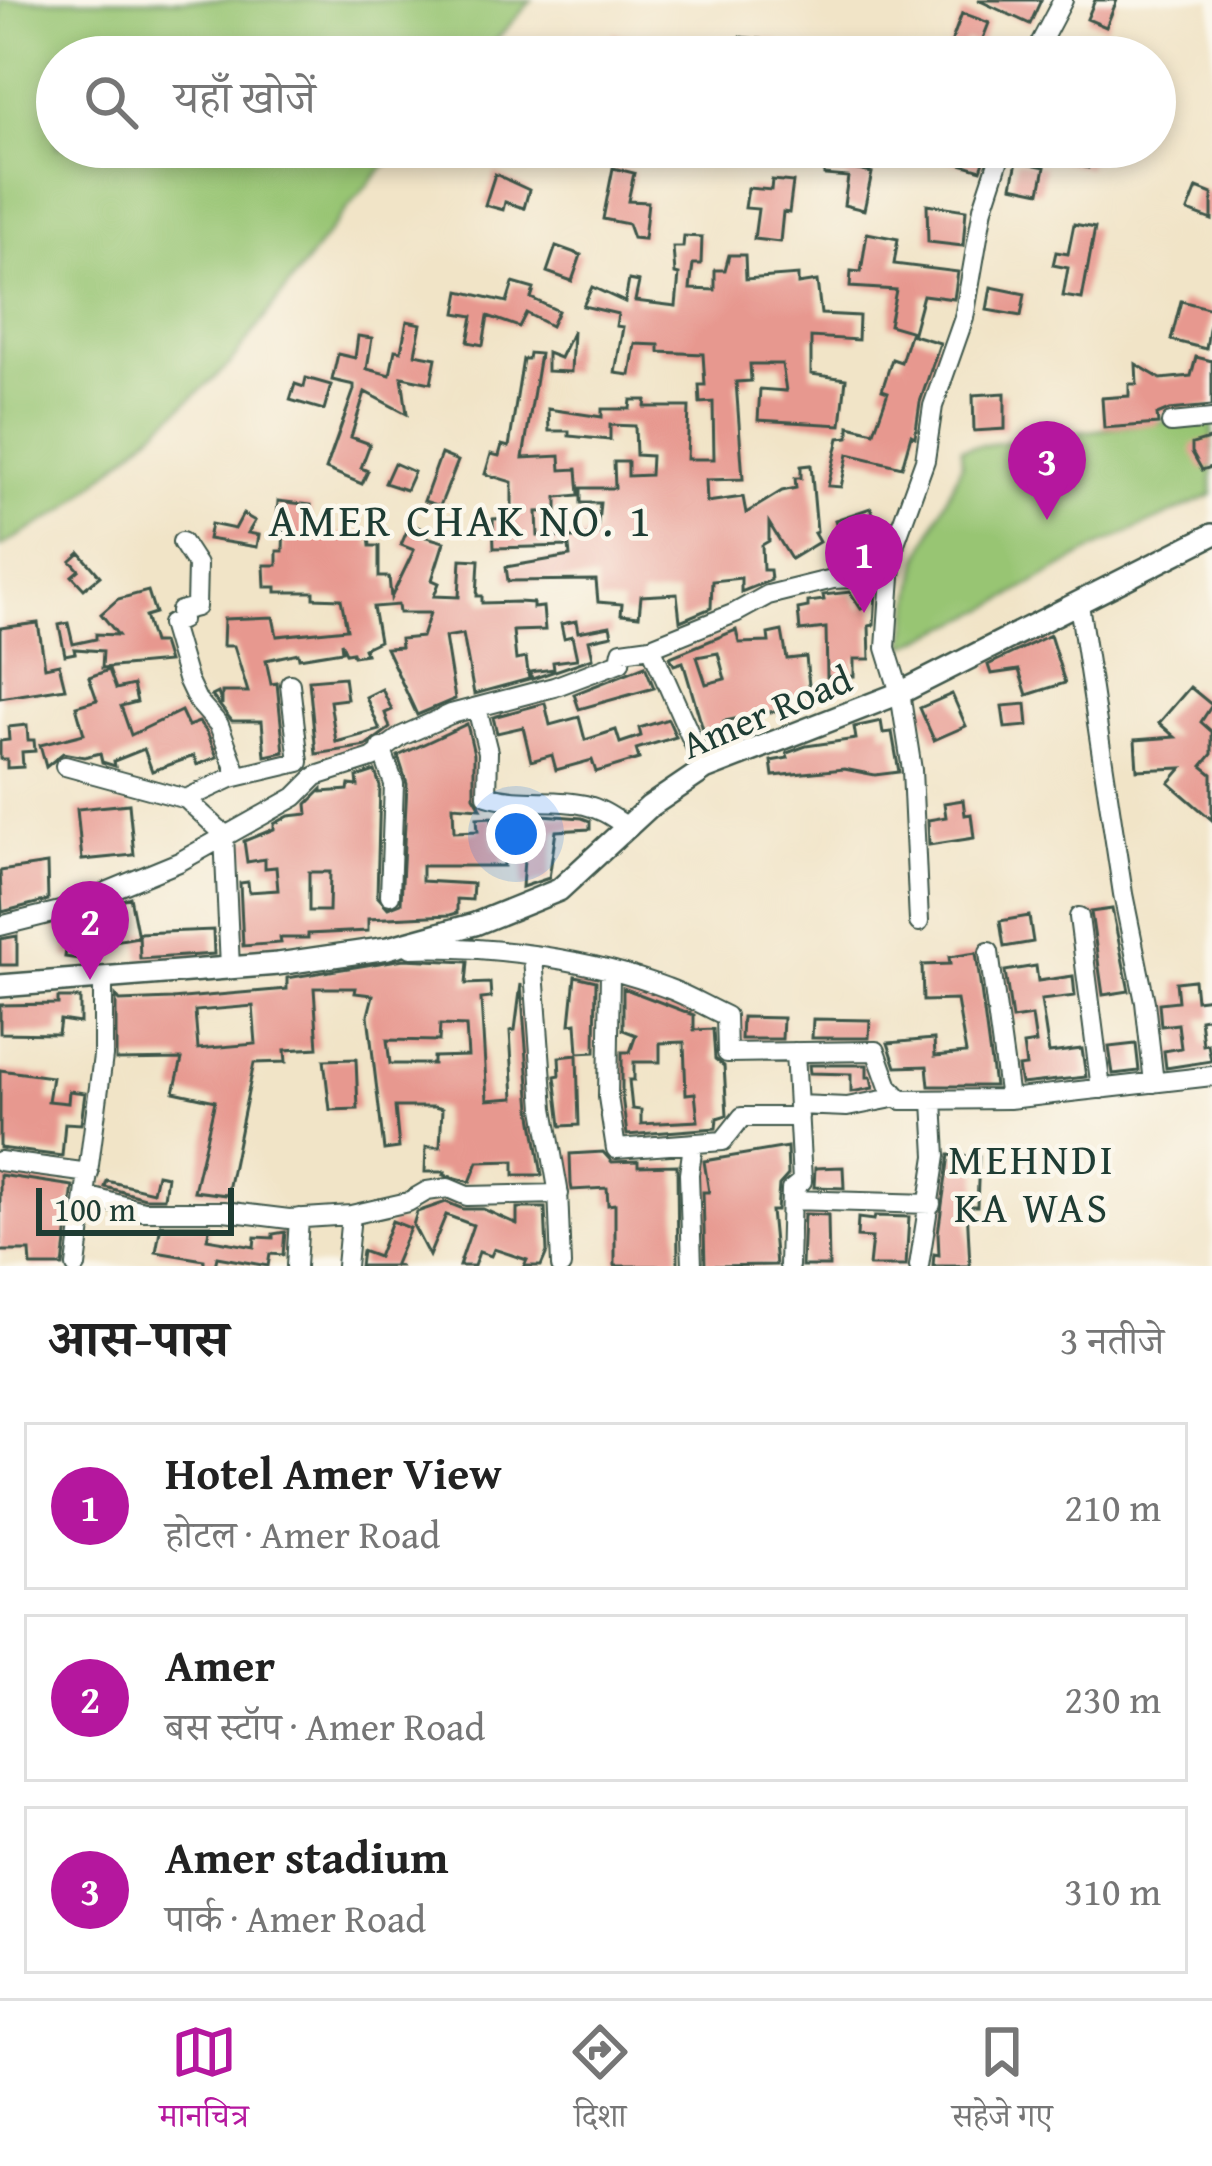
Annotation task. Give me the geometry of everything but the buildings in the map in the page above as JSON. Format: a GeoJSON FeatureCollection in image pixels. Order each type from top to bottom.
{"type":"FeatureCollection","features":[{"type":"Feature","properties":{"kind":"main road","name":"Amer Road"},"geometry":{"type":"LineString","coordinates":[[0,986],[230,968],[388,949],[475,924],[559,890],[649,807],[705,770],[900,693],[1212,536]]}},
{"type":"Feature","properties":{"kind":"street"},"geometry":{"type":"LineString","coordinates":[[1044,36],[1063,0]]}},
{"type":"Feature","properties":{"kind":"street"},"geometry":{"type":"LineString","coordinates":[[919,922],[912,770],[900,693],[886,648],[891,577],[895,543],[925,460],[933,406],[964,318],[983,208],[996,168]]}},
{"type":"Feature","properties":{"kind":"street"},"geometry":{"type":"LineString","coordinates":[[1171,423],[1212,419]]}},
{"type":"Feature","properties":{"kind":"street"},"geometry":{"type":"LineString","coordinates":[[182,542],[197,565],[196,607],[180,611],[181,620],[170,624],[187,679],[197,700],[219,725],[238,776]]}},
{"type":"Feature","properties":{"kind":"street"},"geometry":{"type":"LineString","coordinates":[[0,926],[60,911],[179,862],[295,797],[316,776],[372,758],[381,748],[451,714],[554,687],[620,662],[622,651],[651,647],[735,614],[768,595],[833,579],[891,577]]}},
{"type":"Feature","properties":{"kind":"street"},"geometry":{"type":"LineString","coordinates":[[1078,604],[1119,872],[1145,1002],[1154,1083]]}},
{"type":"Feature","properties":{"kind":"street"},"geometry":{"type":"LineString","coordinates":[[651,647],[705,770]]}},
{"type":"Feature","properties":{"kind":"street"},"geometry":{"type":"LineString","coordinates":[[186,799],[238,776],[299,762],[290,684]]}},
{"type":"Feature","properties":{"kind":"street"},"geometry":{"type":"LineString","coordinates":[[477,708],[488,752],[488,795],[513,803],[582,803],[629,828]]}},
{"type":"Feature","properties":{"kind":"street"},"geometry":{"type":"LineString","coordinates":[[381,748],[394,784],[389,895]]}},
{"type":"Feature","properties":{"kind":"street"},"geometry":{"type":"LineString","coordinates":[[65,766],[186,799],[224,834],[230,968]]}},
{"type":"Feature","properties":{"kind":"street"},"geometry":{"type":"LineString","coordinates":[[1078,916],[1101,1089]]}},
{"type":"Feature","properties":{"kind":"street"},"geometry":{"type":"LineString","coordinates":[[388,949],[458,946],[533,957],[667,987],[726,1016],[727,1053],[876,1051],[889,1087],[898,1097]]}},
{"type":"Feature","properties":{"kind":"street"},"geometry":{"type":"LineString","coordinates":[[989,952],[1009,1099]]}},
{"type":"Feature","properties":{"kind":"street"},"geometry":{"type":"LineString","coordinates":[[533,957],[544,1108],[559,1194],[561,1266]]}},
{"type":"Feature","properties":{"kind":"street"},"geometry":{"type":"LineString","coordinates":[[610,973],[608,1097],[616,1149],[723,1141],[742,1117],[898,1097],[1009,1099],[1212,1076]]}},
{"type":"Feature","properties":{"kind":"street"},"geometry":{"type":"LineString","coordinates":[[77,1265],[103,1056],[103,980]]}},
{"type":"Feature","properties":{"kind":"street"},"geometry":{"type":"LineString","coordinates":[[789,1266],[791,1190],[802,1181],[795,1052]]}},
{"type":"Feature","properties":{"kind":"street"},"geometry":{"type":"LineString","coordinates":[[920,1266],[936,1156],[933,1101]]}},
{"type":"Feature","properties":{"kind":"street"},"geometry":{"type":"LineString","coordinates":[[692,1266],[689,1174],[693,1144]]}},
{"type":"Feature","properties":{"kind":"street"},"geometry":{"type":"LineString","coordinates":[[0,1161],[89,1173]]}},
{"type":"Feature","properties":{"kind":"street"},"geometry":{"type":"LineString","coordinates":[[86,1196],[143,1211],[224,1211],[299,1218],[351,1215],[448,1188],[466,1196],[559,1194]]}},
{"type":"Feature","properties":{"kind":"street"},"geometry":{"type":"LineString","coordinates":[[790,1200],[931,1204]]}},
{"type":"Feature","properties":{"kind":"street"},"geometry":{"type":"LineString","coordinates":[[346,1266],[351,1215]]}},
{"type":"Feature","properties":{"kind":"street"},"geometry":{"type":"LineString","coordinates":[[296,1266],[299,1218]]}},
{"type":"Feature","properties":{"kind":"green space"},"geometry":{"type":"Polygon","coordinates":[[[0,0],[532,0],[500,36],[36,36],[36,168],[383,168],[229,365],[65,510],[0,547],[0,0]]]}},
{"type":"Feature","properties":{"kind":"green space"},"geometry":{"type":"Polygon","coordinates":[[[1212,415],[1212,495],[1101,545],[986,610],[905,646],[919,559],[962,464],[961,448],[1212,415]]]}},
{"type":"Feature","properties":{"kind":"place","name":"Amer stadium"},"geometry":{"type":"Point","coordinates":[1047,520]}},
{"type":"Feature","properties":{"kind":"place","name":"Hotel Amer View"},"geometry":{"type":"Point","coordinates":[864,613]}},
{"type":"Feature","properties":{"kind":"place","name":"Amer"},"geometry":{"type":"Point","coordinates":[90,980]}},
{"type":"Feature","properties":{"kind":"district","name":"AMER CHAK NO. 1"},"geometry":{"type":"Point","coordinates":[461,519]}},
{"type":"Feature","properties":{"kind":"district","name":"MEHNDI KA WAS"},"geometry":{"type":"Point","coordinates":[1032,1182]}}]}
